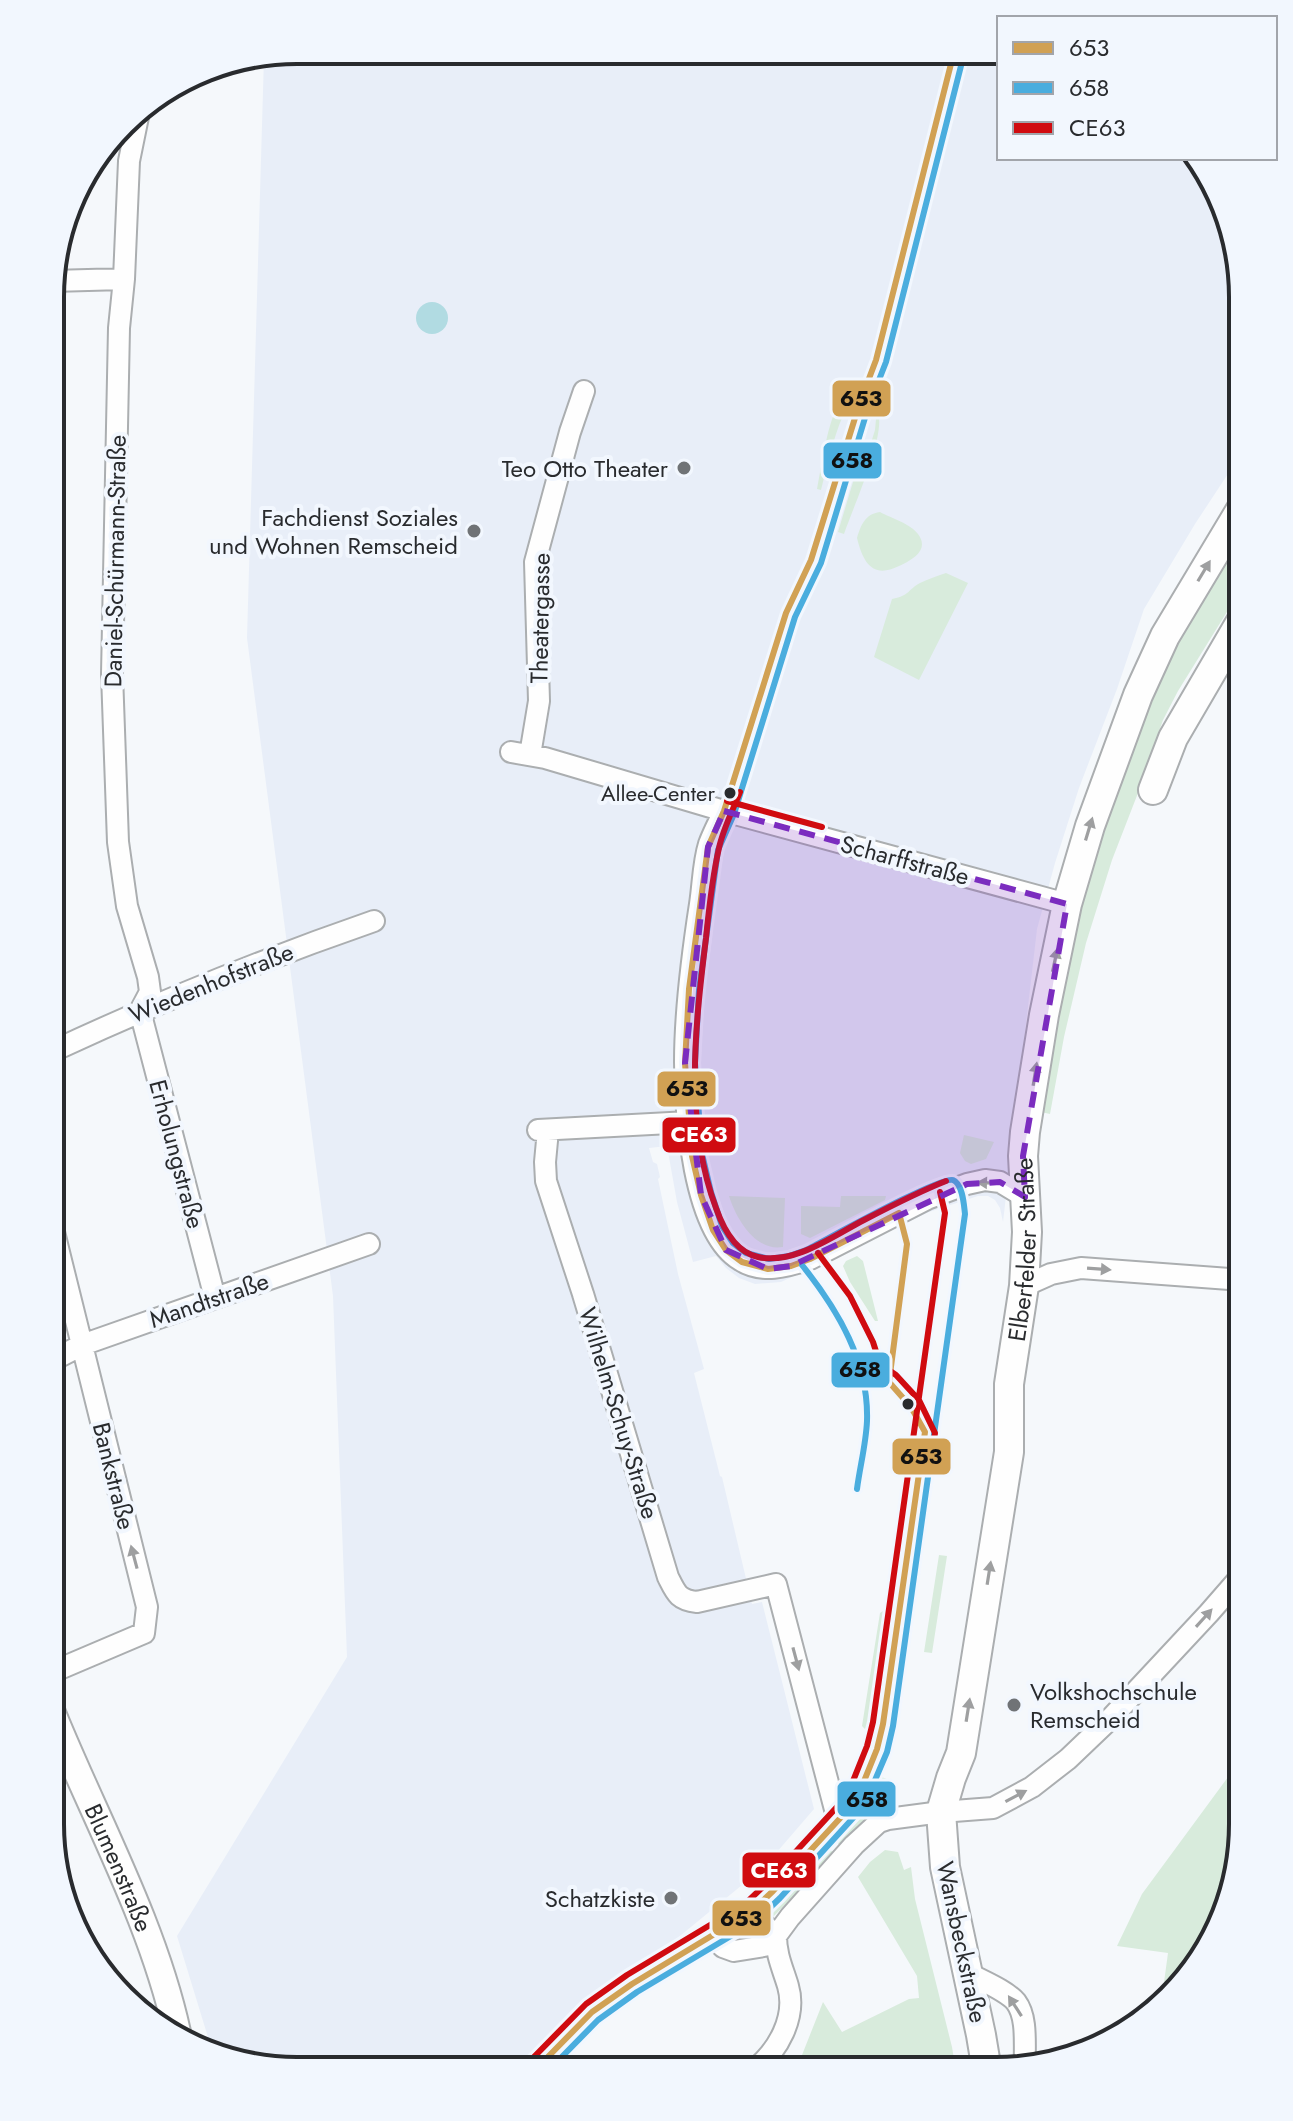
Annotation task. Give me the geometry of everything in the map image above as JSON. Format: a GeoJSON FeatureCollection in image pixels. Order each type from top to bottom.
{"type":"FeatureCollection","features":[{"type":"Feature","properties":{"kind":"main road","name":"Elberfelder Straße"},"geometry":{"type":"LineString","coordinates":[[941,1812],[961,1753],[1009,1452],[1009,1384],[1024,1286],[1027,1232],[1023,1156],[1025,1132],[1044,1015],[1067,904],[1090,826],[1138,695],[1165,636],[1229,529]]}},
{"type":"Feature","properties":{"kind":"main road"},"geometry":{"type":"LineString","coordinates":[[1153,790],[1173,738],[1229,642]]}},
{"type":"Feature","properties":{"kind":"main road","name":"Wansbeckstraße"},"geometry":{"type":"LineString","coordinates":[[941,1812],[945,1867],[985,2057]]}},
{"type":"Feature","properties":{"kind":"street","name":"Daniel-Schürmann-Straße"},"geometry":{"type":"LineString","coordinates":[[135,130],[129,161],[119,328],[112,674],[118,842],[127,906],[150,992],[140,1011]]}},
{"type":"Feature","properties":{"kind":"street"},"geometry":{"type":"LineString","coordinates":[[65,281],[124,279]]}},
{"type":"Feature","properties":{"kind":"street","name":"Theatergasse"},"geometry":{"type":"LineString","coordinates":[[520,753],[539,701],[535,562],[584,391]]}},
{"type":"Feature","properties":{"kind":"street","name":"Scharffstraße"},"geometry":{"type":"LineString","coordinates":[[520,753],[1067,904]]}},
{"type":"Feature","properties":{"kind":"street"},"geometry":{"type":"LineString","coordinates":[[724,811],[708,847],[689,989],[685,1063],[692,1156],[713,1230],[726,1250],[742,1262],[768,1269],[791,1266],[927,1199],[967,1184],[985,1180],[1000,1182],[1025,1197]]}},
{"type":"Feature","properties":{"kind":"street","name":"Wiedenhofstraße"},"geometry":{"type":"LineString","coordinates":[[64,1046],[140,1011],[374,921]]}},
{"type":"Feature","properties":{"kind":"street","name":"Erholungstraße"},"geometry":{"type":"LineString","coordinates":[[140,1011],[215,1298]]}},
{"type":"Feature","properties":{"kind":"street","name":"Wilhelm-Schuy-Straße"},"geometry":{"type":"LineString","coordinates":[[689,1122],[543,1130],[546,1181],[668,1577],[676,1593],[686,1601],[697,1602],[776,1584],[838,1821]]}},
{"type":"Feature","properties":{"kind":"street","name":"Mandtstraße"},"geometry":{"type":"LineString","coordinates":[[64,1354],[82,1345],[369,1244]]}},
{"type":"Feature","properties":{"kind":"street"},"geometry":{"type":"LineString","coordinates":[[1024,1286],[1051,1274],[1081,1268],[1229,1279]]}},
{"type":"Feature","properties":{"kind":"street","name":"Bankstraße"},"geometry":{"type":"LineString","coordinates":[[64,1272],[147,1607],[144,1633],[64,1667]]}},
{"type":"Feature","properties":{"kind":"street"},"geometry":{"type":"LineString","coordinates":[[712,1936],[723,1947],[734,1951],[764,1946],[854,1845],[879,1822],[993,1808],[1032,1787],[1068,1759],[1111,1718],[1229,1590]]}},
{"type":"Feature","properties":{"kind":"street","name":"Blumenstraße"},"geometry":{"type":"LineString","coordinates":[[64,1739],[161,1971],[174,2022]]}},
{"type":"Feature","properties":{"kind":"street"},"geometry":{"type":"LineString","coordinates":[[548,2057],[592,2012],[632,1984],[751,1912],[776,1936],[776,1951],[791,2003],[782,2037],[768,2057]]}},
{"type":"Feature","properties":{"kind":"street"},"geometry":{"type":"LineString","coordinates":[[966,1972],[1009,1996],[1017,2004],[1023,2018],[1025,2055]]}},
{"type":"Feature","properties":{"kind":"highlighted area"},"geometry":{"type":"Polygon","coordinates":[[[724,811],[1067,904],[1023,1156],[1025,1197],[1000,1182],[967,1184],[791,1266],[768,1269],[726,1250],[701,1195],[685,1063],[708,847],[724,811]]]}},
{"type":"Feature","properties":{"kind":"shaded area"},"geometry":{"type":"Polygon","coordinates":[[[297,64],[997,64],[997,160],[1184,160],[1211,208],[1225,252],[1229,282],[1229,472],[1144,609],[1055,863],[1037,929],[1003,1222],[995,1200],[978,1196],[929,1212],[781,1282],[755,1284],[739,1278],[716,1256],[693,1262],[677,1202],[667,1146],[649,1148],[653,1162],[657,1164],[678,1274],[704,1369],[694,1373],[752,1604],[762,1602],[814,1809],[764,1867],[533,2057],[297,2057],[237,2049],[209,2039],[177,1936],[347,1657],[333,1296],[247,638],[264,67],[297,64]]]}},
{"type":"Feature","properties":{"kind":"green space"},"geometry":{"type":"Polygon","coordinates":[[[859,397],[870,401],[875,407],[879,429],[872,459],[844,534],[838,532],[859,462],[863,460],[864,465],[875,430],[876,419],[866,406],[852,405],[844,414],[821,490],[817,489],[836,409],[845,400],[859,397]]]}},
{"type":"Feature","properties":{"kind":"green space"},"geometry":{"type":"Polygon","coordinates":[[[880,512],[915,530],[922,545],[918,554],[909,561],[882,571],[866,561],[857,538],[867,518],[880,512]]]}},
{"type":"Feature","properties":{"kind":"green space"},"geometry":{"type":"Polygon","coordinates":[[[1229,558],[1229,609],[1163,720],[1112,860],[1086,943],[1050,1114],[1041,1112],[1067,955],[1115,785],[1159,681],[1229,558]]]}},
{"type":"Feature","properties":{"kind":"green space"},"geometry":{"type":"Polygon","coordinates":[[[946,573],[968,583],[919,680],[874,657],[892,599],[946,573]]]}},
{"type":"Feature","properties":{"kind":"green space"},"geometry":{"type":"Polygon","coordinates":[[[964,1135],[994,1142],[986,1159],[971,1164],[965,1161],[960,1153],[964,1135]]]}},
{"type":"Feature","properties":{"kind":"green space"},"geometry":{"type":"Polygon","coordinates":[[[729,1196],[785,1198],[783,1247],[773,1247],[755,1239],[736,1214],[729,1196]]]}},
{"type":"Feature","properties":{"kind":"green space"},"geometry":{"type":"Polygon","coordinates":[[[841,1196],[886,1196],[885,1200],[810,1238],[801,1234],[801,1206],[840,1207],[841,1196]]]}},
{"type":"Feature","properties":{"kind":"green space"},"geometry":{"type":"Polygon","coordinates":[[[857,1256],[863,1261],[878,1321],[875,1321],[850,1282],[843,1266],[857,1256]]]}},
{"type":"Feature","properties":{"kind":"green space"},"geometry":{"type":"Polygon","coordinates":[[[939,1555],[947,1556],[932,1653],[924,1652],[939,1555]]]}},
{"type":"Feature","properties":{"kind":"green space"},"geometry":{"type":"Polygon","coordinates":[[[883,1611],[886,1615],[868,1727],[865,1729],[862,1726],[880,1613],[883,1611]]]}},
{"type":"Feature","properties":{"kind":"green space"},"geometry":{"type":"Polygon","coordinates":[[[1229,1776],[1229,1839],[1217,1899],[1190,1953],[1163,1986],[1168,1953],[1117,1946],[1142,1894],[1229,1776]]]}},
{"type":"Feature","properties":{"kind":"green space"},"geometry":{"type":"Polygon","coordinates":[[[881,1777],[894,1785],[896,1800],[874,1810],[841,1846],[834,1840],[865,1806],[881,1777]]]}},
{"type":"Feature","properties":{"kind":"green space"},"geometry":{"type":"Polygon","coordinates":[[[828,1848],[835,1854],[771,1919],[769,1914],[828,1848]]]}},
{"type":"Feature","properties":{"kind":"green space"},"geometry":{"type":"Polygon","coordinates":[[[885,1850],[898,1852],[904,1870],[911,1867],[915,1899],[954,2057],[801,2057],[823,2002],[842,2032],[909,1999],[919,1998],[917,1976],[858,1877],[885,1850]]]}},
{"type":"Feature","properties":{"kind":"water"},"geometry":{"type":"Polygon","coordinates":[[[432,302],[443,307],[448,318],[443,329],[432,334],[421,329],[416,318],[421,307],[432,302]]]}},
{"type":"Feature","properties":{"kind":"transit line","name":"653"},"geometry":{"type":"LineString","coordinates":[[899,1213],[791,1266],[768,1269],[742,1262],[726,1250],[713,1230],[701,1195],[692,1156],[685,1063],[689,989],[708,847],[724,811],[786,613],[811,560],[876,360],[951,64]]}},
{"type":"Feature","properties":{"kind":"transit line","name":"658"},"geometry":{"type":"LineString","coordinates":[[562,2057],[598,2020],[637,1992],[756,1921],[780,1898],[864,1806],[887,1752],[893,1726],[965,1214],[961,1190],[953,1180],[944,1181],[789,1256],[769,1259],[746,1253],[733,1243],[722,1226],[711,1192],[702,1154],[695,1063],[699,990],[718,850],[734,814],[795,617],[821,563],[868,408],[886,362],[961,64]]}},
{"type":"Feature","properties":{"kind":"transit line","name":"CE63"},"geometry":{"type":"LineString","coordinates":[[740,792],[723,834],[714,870],[696,1040],[699,1142],[706,1176],[722,1223],[736,1245],[750,1254],[785,1257],[813,1248],[894,1204],[946,1181]]}},
{"type":"Feature","properties":{"kind":"transit line","name":"CE63"},"geometry":{"type":"LineString","coordinates":[[727,801],[822,827]]}},
{"type":"Feature","properties":{"kind":"transit line","name":"CE63"},"geometry":{"type":"LineString","coordinates":[[534,2057],[586,2004],[627,1975],[745,1904],[847,1796],[873,1722],[945,1213],[940,1192]]}},
{"type":"Feature","properties":{"kind":"transit line","name":"653"},"geometry":{"type":"LineString","coordinates":[[548,2057],[592,2012],[632,1984],[751,1912],[856,1801],[877,1749],[883,1724],[925,1432],[911,1407],[889,1382],[907,1244],[899,1213]]}},
{"type":"Feature","properties":{"kind":"transit line","name":"CE63"},"geometry":{"type":"LineString","coordinates":[[818,1253],[850,1296],[873,1342],[880,1364],[896,1375],[919,1400],[935,1433],[929,1471]]}},
{"type":"Feature","properties":{"kind":"transit line","name":"658"},"geometry":{"type":"LineString","coordinates":[[802,1265],[839,1319],[863,1378],[867,1421],[857,1489]]}},
{"type":"Feature","properties":{"kind":"place","name":"Teo Otto Theater"},"geometry":{"type":"Point","coordinates":[684,468]}},
{"type":"Feature","properties":{"kind":"place","name":"Fachdienst Soziales und Wohnen Remscheid"},"geometry":{"type":"Point","coordinates":[474,531]}},
{"type":"Feature","properties":{"kind":"place","name":"Allee-Center"},"geometry":{"type":"Point","coordinates":[730,793]}},
{"type":"Feature","properties":{"kind":"place","name":"Volkshochschule Remscheid"},"geometry":{"type":"Point","coordinates":[1014,1705]}},
{"type":"Feature","properties":{"kind":"place","name":"Schatzkiste"},"geometry":{"type":"Point","coordinates":[671,1898]}}]}
